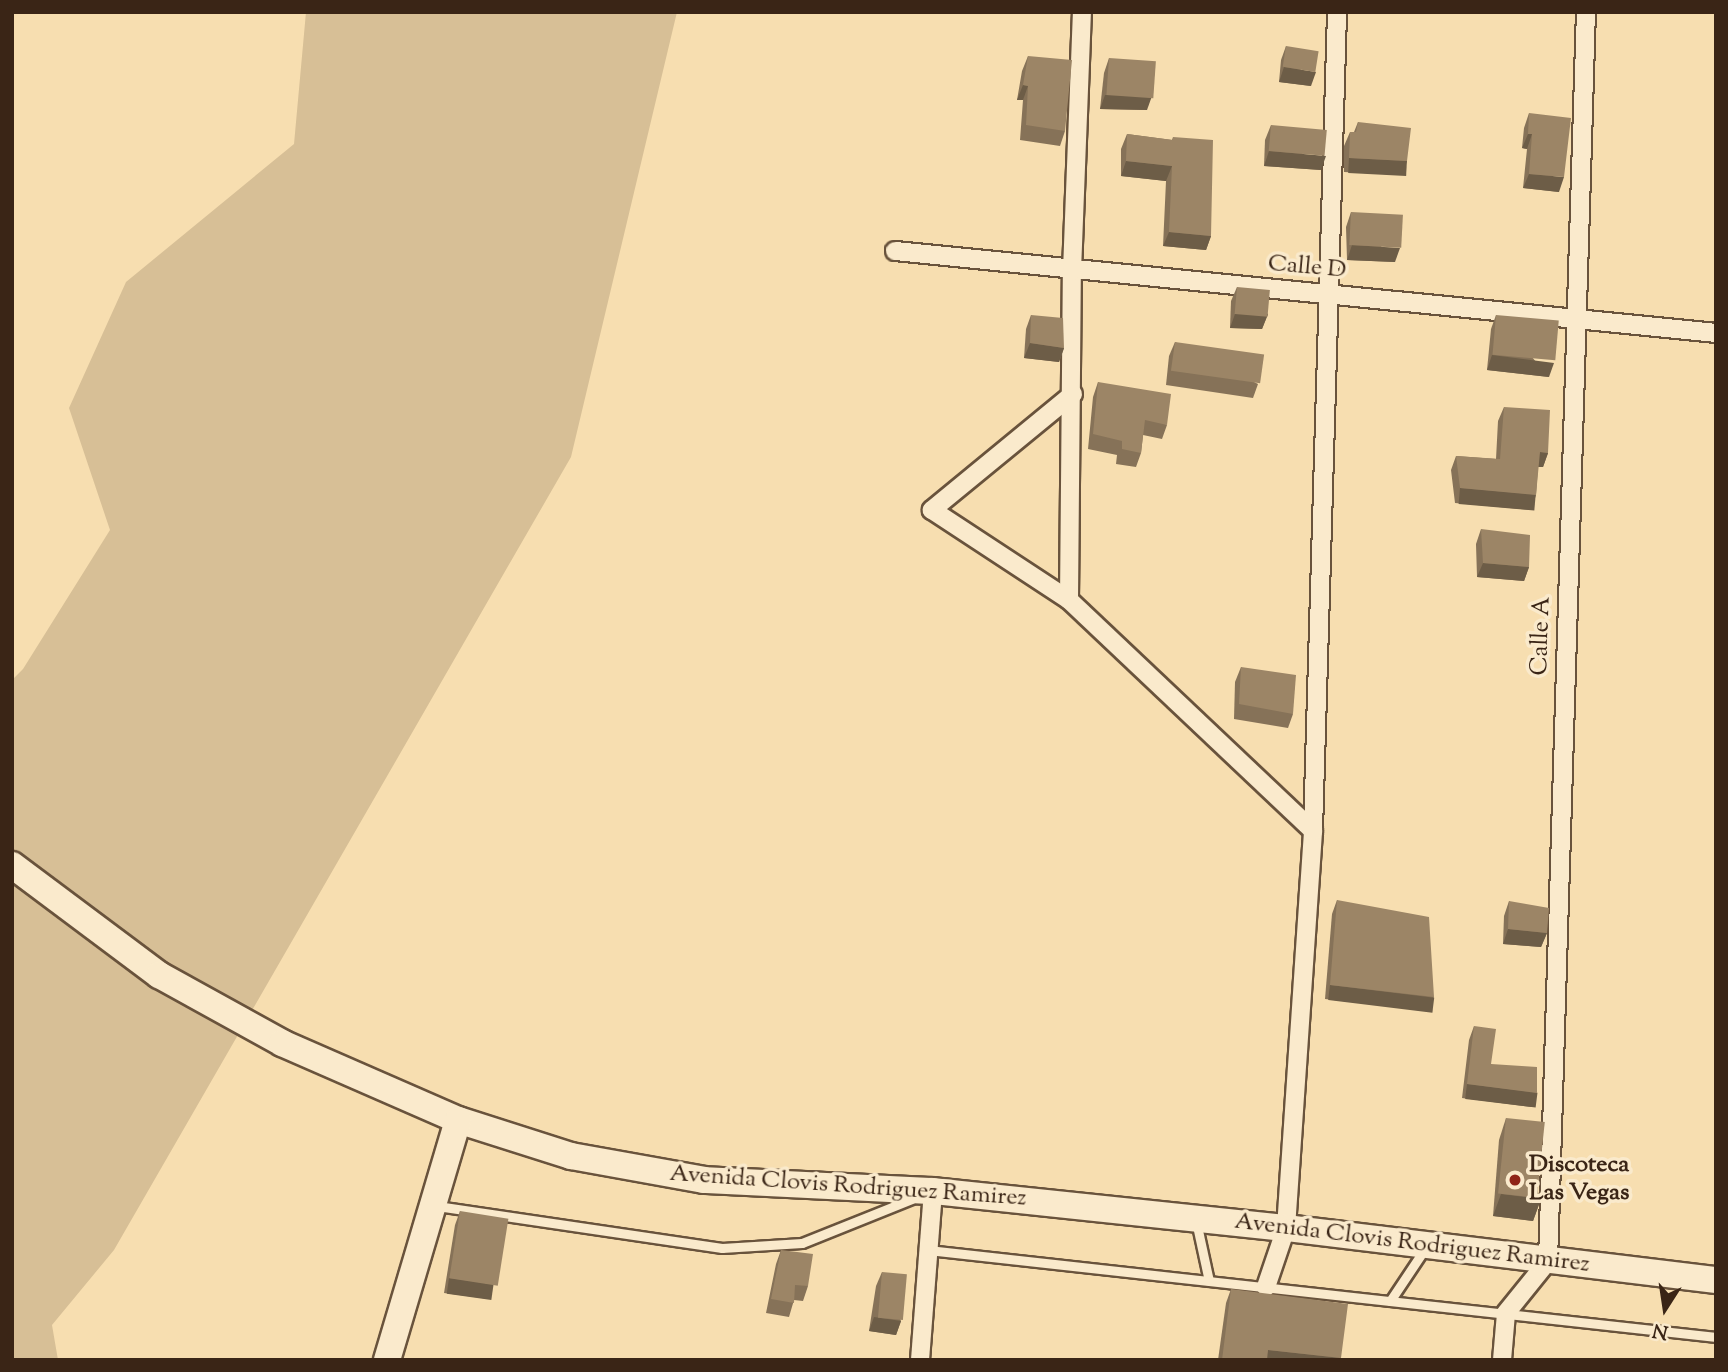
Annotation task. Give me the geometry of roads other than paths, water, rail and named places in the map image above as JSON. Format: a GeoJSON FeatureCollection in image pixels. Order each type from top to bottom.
{"type":"FeatureCollection","features":[{"type":"Feature","properties":{"kind":"main road","name":"Avenida Clovis Rodriguez Ramirez"},"geometry":{"type":"LineString","coordinates":[[16,874],[159,975],[282,1044],[458,1120],[571,1156],[704,1180],[933,1191],[1286,1228],[1716,1279]]}},
{"type":"Feature","properties":{"kind":"main road"},"geometry":{"type":"LineString","coordinates":[[387,1360],[458,1120]]}},
{"type":"Feature","properties":{"kind":"street"},"geometry":{"type":"LineString","coordinates":[[1069,600],[1073,394],[1072,271],[1082,12]]}},
{"type":"Feature","properties":{"kind":"street"},"geometry":{"type":"LineString","coordinates":[[1266,1287],[1286,1228],[1313,831],[1336,12]]}},
{"type":"Feature","properties":{"kind":"street","name":"Calle A"},"geometry":{"type":"LineString","coordinates":[[1548,1261],[1586,12]]}},
{"type":"Feature","properties":{"kind":"street","name":"Calle D"},"geometry":{"type":"LineString","coordinates":[[895,251],[1072,271],[1716,333]]}},
{"type":"Feature","properties":{"kind":"street"},"geometry":{"type":"LineString","coordinates":[[1073,394],[932,510],[1069,600],[1313,831]]}},
{"type":"Feature","properties":{"kind":"street"},"geometry":{"type":"LineString","coordinates":[[920,1360],[933,1191]]}},
{"type":"Feature","properties":{"kind":"street"},"geometry":{"type":"LineString","coordinates":[[1502,1360],[1506,1313],[1548,1261]]}},
{"type":"Feature","properties":{"kind":"lane"},"geometry":{"type":"LineString","coordinates":[[433,1205],[722,1248],[802,1243],[933,1191]]}},
{"type":"Feature","properties":{"kind":"lane"},"geometry":{"type":"LineString","coordinates":[[1196,1218],[1209,1281]]}},
{"type":"Feature","properties":{"kind":"lane"},"geometry":{"type":"LineString","coordinates":[[1390,1301],[1426,1246]]}},
{"type":"Feature","properties":{"kind":"lane"},"geometry":{"type":"LineString","coordinates":[[928,1250],[1716,1336]]}},
{"type":"Feature","properties":{"kind":"place","name":"Discoteca Las Vegas"},"geometry":{"type":"Point","coordinates":[1515,1180]}}]}
